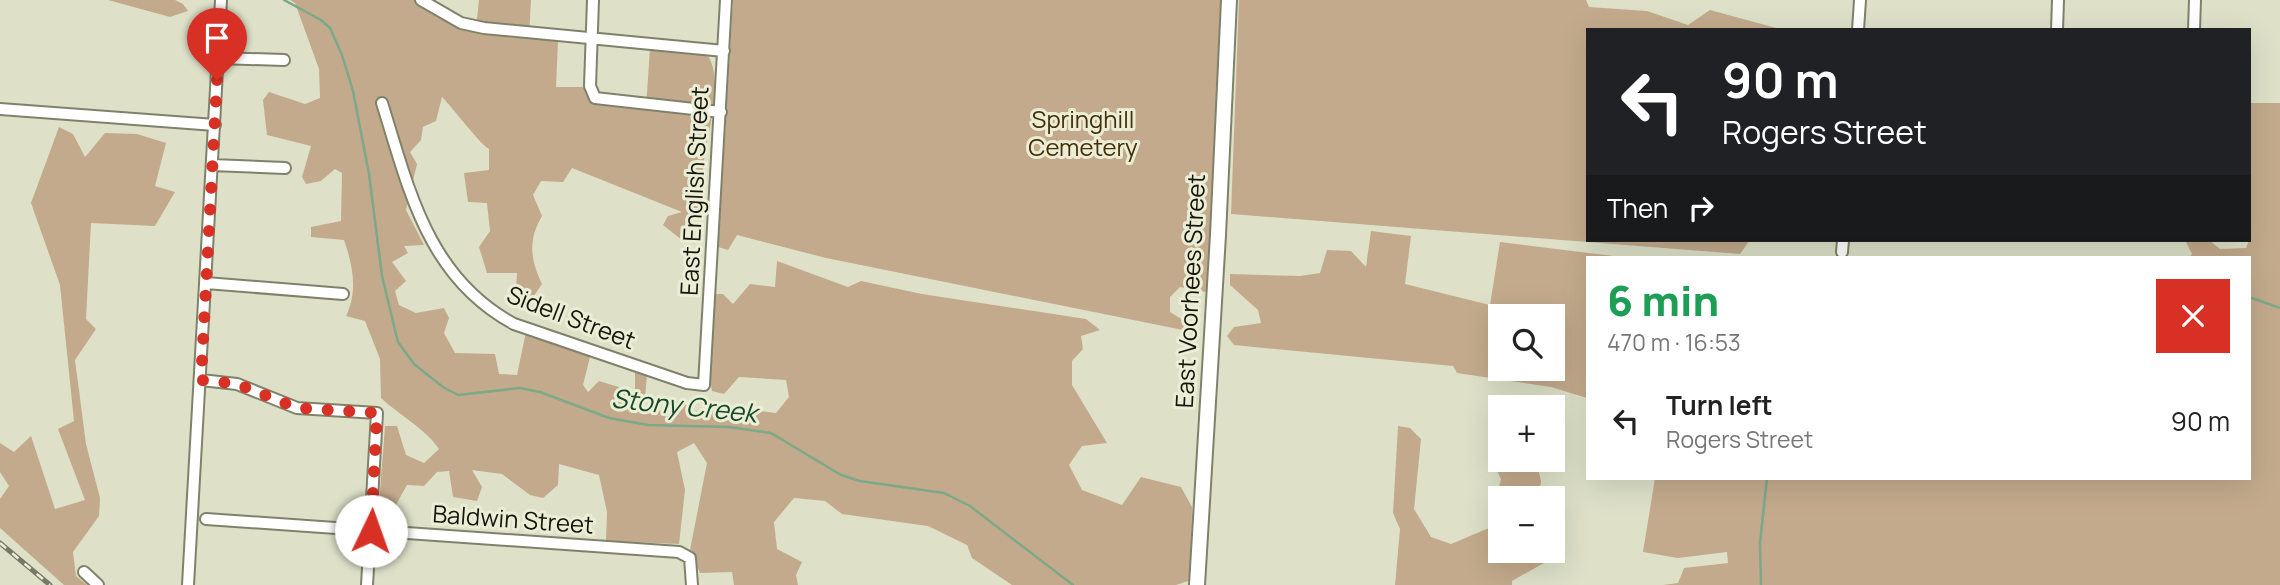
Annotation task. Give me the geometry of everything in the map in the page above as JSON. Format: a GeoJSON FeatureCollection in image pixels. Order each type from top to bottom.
{"type":"FeatureCollection","features":[{"type":"Feature","properties":{"kind":"main road","name":"East Voorhees Street"},"geometry":{"type":"LineString","coordinates":[[1197,585],[1218,235],[1228,0]]}},
{"type":"Feature","properties":{"kind":"street"},"geometry":{"type":"LineString","coordinates":[[188,585],[221,0]]}},
{"type":"Feature","properties":{"kind":"street"},"geometry":{"type":"LineString","coordinates":[[421,0],[461,23],[591,41],[724,51]]}},
{"type":"Feature","properties":{"kind":"street"},"geometry":{"type":"LineString","coordinates":[[593,0],[590,86],[595,98],[720,112]]}},
{"type":"Feature","properties":{"kind":"street","name":"East English Street"},"geometry":{"type":"LineString","coordinates":[[704,385],[726,0]]}},
{"type":"Feature","properties":{"kind":"street"},"geometry":{"type":"LineString","coordinates":[[1858,28],[1860,0]]}},
{"type":"Feature","properties":{"kind":"street"},"geometry":{"type":"LineString","coordinates":[[2056,28],[2058,0]]}},
{"type":"Feature","properties":{"kind":"street"},"geometry":{"type":"LineString","coordinates":[[2194,28],[2196,0]]}},
{"type":"Feature","properties":{"kind":"street"},"geometry":{"type":"LineString","coordinates":[[218,58],[284,60]]}},
{"type":"Feature","properties":{"kind":"street","name":"Sidell Street"},"geometry":{"type":"LineString","coordinates":[[382,103],[416,212],[430,240],[445,263],[493,313],[514,324],[559,340],[687,383],[704,385]]}},
{"type":"Feature","properties":{"kind":"street"},"geometry":{"type":"LineString","coordinates":[[0,109],[215,125]]}},
{"type":"Feature","properties":{"kind":"street"},"geometry":{"type":"LineString","coordinates":[[212,165],[285,168]]}},
{"type":"Feature","properties":{"kind":"street"},"geometry":{"type":"LineString","coordinates":[[1842,253],[1843,242]]}},
{"type":"Feature","properties":{"kind":"street"},"geometry":{"type":"LineString","coordinates":[[206,283],[343,294]]}},
{"type":"Feature","properties":{"kind":"street"},"geometry":{"type":"LineString","coordinates":[[201,380],[237,384],[297,408],[377,413],[368,585]]}},
{"type":"Feature","properties":{"kind":"street","name":"Baldwin Street"},"geometry":{"type":"LineString","coordinates":[[206,519],[679,552],[691,558],[692,585]]}},
{"type":"Feature","properties":{"kind":"street"},"geometry":{"type":"LineString","coordinates":[[85,572],[98,585]]}},
{"type":"Feature","properties":{"kind":"green space"},"geometry":{"type":"Polygon","coordinates":[[[108,0],[175,0],[183,4],[188,11],[170,17],[108,0]]]}},
{"type":"Feature","properties":{"kind":"green space"},"geometry":{"type":"Polygon","coordinates":[[[290,0],[417,0],[476,29],[479,0],[531,0],[529,37],[558,41],[556,87],[586,87],[597,105],[646,108],[650,48],[706,53],[712,64],[715,93],[703,170],[707,208],[692,220],[698,237],[682,240],[663,225],[668,216],[682,212],[572,168],[563,182],[541,181],[533,195],[542,216],[534,233],[532,250],[542,284],[527,306],[515,304],[517,273],[487,273],[479,247],[490,231],[487,203],[468,202],[464,173],[489,170],[489,149],[442,97],[436,121],[423,127],[421,140],[410,152],[417,164],[406,210],[424,245],[404,246],[408,253],[392,262],[406,281],[395,291],[399,305],[416,313],[444,308],[449,318],[444,333],[455,353],[495,354],[499,374],[517,375],[526,332],[591,353],[583,385],[588,392],[599,381],[622,388],[635,403],[635,372],[647,375],[644,408],[672,414],[674,402],[685,401],[690,414],[720,408],[776,413],[789,397],[786,380],[739,377],[724,394],[712,391],[709,374],[713,294],[723,294],[733,304],[750,284],[775,287],[777,261],[848,287],[861,281],[922,294],[1086,319],[1100,330],[1081,336],[1083,349],[1072,361],[1072,385],[1107,443],[1082,446],[1069,465],[1082,490],[1122,505],[1141,477],[1181,487],[1192,507],[1191,580],[1176,585],[1012,585],[972,558],[967,545],[928,526],[842,514],[825,501],[794,498],[774,522],[777,549],[802,562],[796,575],[798,585],[734,585],[732,572],[700,573],[690,550],[707,463],[694,443],[677,452],[685,490],[679,544],[606,541],[607,512],[599,475],[559,464],[558,485],[543,498],[530,495],[502,474],[472,470],[482,487],[477,501],[453,497],[449,471],[437,472],[424,486],[407,485],[389,517],[378,517],[385,426],[397,426],[406,455],[424,463],[439,449],[427,435],[381,398],[380,359],[365,321],[346,316],[352,297],[353,278],[344,240],[311,237],[311,227],[341,221],[342,173],[335,169],[321,181],[306,184],[302,177],[311,146],[267,135],[263,100],[269,92],[305,104],[320,98],[319,69],[295,3],[290,0]]]}},
{"type":"Feature","properties":{"kind":"green space","name":"Springhill Cemetery"},"geometry":{"type":"Polygon","coordinates":[[[733,0],[1223,0],[1213,214],[1206,292],[1180,287],[1170,297],[1170,312],[1188,323],[1188,331],[826,258],[737,235],[728,250],[718,247],[733,0]]]}},
{"type":"Feature","properties":{"kind":"green space"},"geometry":{"type":"Polygon","coordinates":[[[1239,0],[1586,0],[1589,7],[1647,11],[1688,25],[1710,10],[1777,28],[1586,28],[1586,242],[1231,214],[1239,0]]]}},
{"type":"Feature","properties":{"kind":"green space"},"geometry":{"type":"Polygon","coordinates":[[[2251,103],[2280,103],[2280,585],[1663,585],[1678,583],[1684,568],[1728,563],[1727,552],[1678,558],[1643,552],[1655,480],[2251,480],[2251,256],[2191,256],[2186,242],[2211,242],[2220,249],[2246,248],[2248,242],[2251,242],[2251,103]]]}},
{"type":"Feature","properties":{"kind":"green space"},"geometry":{"type":"Polygon","coordinates":[[[59,127],[73,134],[85,157],[105,133],[137,134],[166,143],[155,186],[175,192],[155,226],[91,223],[86,319],[96,329],[75,360],[86,444],[100,498],[99,516],[73,552],[76,576],[87,585],[64,585],[0,528],[0,499],[9,486],[0,472],[0,443],[14,452],[31,436],[55,509],[85,500],[58,429],[74,421],[60,285],[31,203],[59,127]]]}},
{"type":"Feature","properties":{"kind":"green space"},"geometry":{"type":"Polygon","coordinates":[[[1371,231],[1411,236],[1405,284],[1488,305],[1488,378],[1457,373],[1453,366],[1234,345],[1227,336],[1234,327],[1261,323],[1258,310],[1230,285],[1230,274],[1300,276],[1320,273],[1327,250],[1351,251],[1366,267],[1371,231]]]}},
{"type":"Feature","properties":{"kind":"green space"},"geometry":{"type":"Polygon","coordinates":[[[1500,242],[1613,256],[1586,256],[1586,398],[1551,387],[1511,381],[1565,381],[1565,304],[1490,304],[1500,242]]]}},
{"type":"Feature","properties":{"kind":"green space"},"geometry":{"type":"Polygon","coordinates":[[[1587,242],[1749,242],[1740,254],[1587,242]]]}},
{"type":"Feature","properties":{"kind":"green space"},"geometry":{"type":"Polygon","coordinates":[[[1398,426],[1410,428],[1421,439],[1414,509],[1431,537],[1451,544],[1488,528],[1488,563],[1544,563],[1512,581],[1512,585],[1395,585],[1400,529],[1393,513],[1398,426]]]}},
{"type":"Feature","properties":{"kind":"green space"},"geometry":{"type":"Polygon","coordinates":[[[1498,472],[1539,472],[1540,486],[1499,486],[1501,479],[1498,472]]]}},
{"type":"Feature","properties":{"kind":"waterway","name":"Stony Creek"},"geometry":{"type":"LineString","coordinates":[[284,0],[321,20],[330,28],[342,55],[353,91],[369,174],[382,276],[398,342],[414,364],[443,387],[458,395],[520,388],[540,392],[609,418],[648,425],[729,427],[771,433],[841,475],[860,481],[944,493],[970,506],[1073,585]]}},
{"type":"Feature","properties":{"kind":"waterway","name":"Stony Creek"},"geometry":{"type":"LineString","coordinates":[[2251,298],[2280,308]]}},
{"type":"Feature","properties":{"kind":"waterway","name":"Stony Creek"},"geometry":{"type":"LineString","coordinates":[[1761,585],[1760,543],[1767,480]]}},
{"type":"Feature","properties":{"kind":"railway"},"geometry":{"type":"LineString","coordinates":[[0,543],[50,585]]}},
{"type":"Feature","properties":{"kind":"route"},"geometry":{"type":"LineString","coordinates":[[217,80],[201,380],[237,384],[276,402],[297,408],[377,413],[371,531]]}}]}
